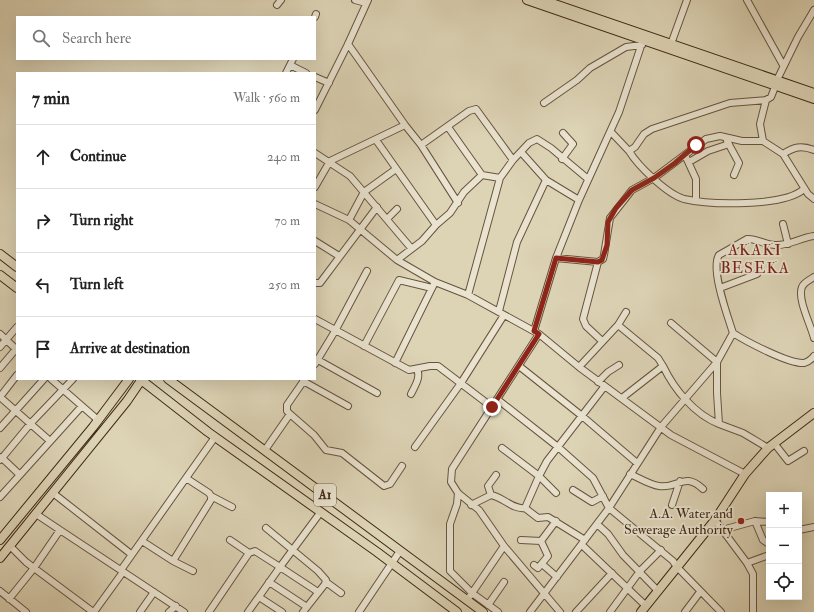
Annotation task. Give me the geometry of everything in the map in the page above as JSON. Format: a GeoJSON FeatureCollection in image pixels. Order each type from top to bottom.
{"type":"FeatureCollection","features":[{"type":"Feature","properties":{"kind":"main road"},"geometry":{"type":"LineString","coordinates":[[527,0],[776,84],[814,93]]}},
{"type":"Feature","properties":{"kind":"main road"},"geometry":{"type":"LineString","coordinates":[[543,0],[643,40],[671,44],[814,99]]}},
{"type":"Feature","properties":{"kind":"main road"},"geometry":{"type":"LineString","coordinates":[[0,254],[16,266]]}},
{"type":"Feature","properties":{"kind":"main road"},"geometry":{"type":"LineString","coordinates":[[0,275],[16,287]]}},
{"type":"Feature","properties":{"kind":"main road"},"geometry":{"type":"LineString","coordinates":[[0,540],[98,420],[128,380]]}},
{"type":"Feature","properties":{"kind":"main road"},"geometry":{"type":"LineString","coordinates":[[0,558],[127,401],[140,380]]}},
{"type":"Feature","properties":{"kind":"main road","name":"A1"},"geometry":{"type":"LineString","coordinates":[[142,380],[215,437],[457,612]]}},
{"type":"Feature","properties":{"kind":"main road","name":"A1"},"geometry":{"type":"LineString","coordinates":[[169,380],[482,612]]}},
{"type":"Feature","properties":{"kind":"main road"},"geometry":{"type":"LineString","coordinates":[[644,609],[715,520],[745,474],[771,445],[814,413]]}},
{"type":"Feature","properties":{"kind":"street"},"geometry":{"type":"LineString","coordinates":[[316,108],[367,2],[355,0]]}},
{"type":"Feature","properties":{"kind":"street"},"geometry":{"type":"LineString","coordinates":[[671,44],[687,0]]}},
{"type":"Feature","properties":{"kind":"street"},"geometry":{"type":"LineString","coordinates":[[747,0],[783,65]]}},
{"type":"Feature","properties":{"kind":"street"},"geometry":{"type":"LineString","coordinates":[[629,151],[635,147],[644,134],[659,127],[730,103],[766,100],[771,97],[783,65],[814,10]]}},
{"type":"Feature","properties":{"kind":"street"},"geometry":{"type":"LineString","coordinates":[[544,103],[573,83],[590,68],[643,40]]}},
{"type":"Feature","properties":{"kind":"street"},"geometry":{"type":"LineString","coordinates":[[560,612],[504,546],[479,510],[458,493],[451,482],[452,469],[520,366],[536,333],[556,258],[588,179],[610,132],[643,40]]}},
{"type":"Feature","properties":{"kind":"street"},"geometry":{"type":"LineString","coordinates":[[348,44],[405,125],[421,145],[458,203]]}},
{"type":"Feature","properties":{"kind":"street"},"geometry":{"type":"LineString","coordinates":[[286,72],[292,60]]}},
{"type":"Feature","properties":{"kind":"street"},"geometry":{"type":"LineString","coordinates":[[290,65],[304,72]]}},
{"type":"Feature","properties":{"kind":"street"},"geometry":{"type":"LineString","coordinates":[[316,77],[329,83]]}},
{"type":"Feature","properties":{"kind":"street"},"geometry":{"type":"LineString","coordinates":[[763,141],[760,124],[766,100]]}},
{"type":"Feature","properties":{"kind":"street"},"geometry":{"type":"LineString","coordinates":[[421,145],[469,111],[476,109],[513,160]]}},
{"type":"Feature","properties":{"kind":"street"},"geometry":{"type":"LineString","coordinates":[[316,185],[330,161],[405,125]]}},
{"type":"Feature","properties":{"kind":"street"},"geometry":{"type":"LineString","coordinates":[[448,127],[482,175],[500,178]]}},
{"type":"Feature","properties":{"kind":"street"},"geometry":{"type":"LineString","coordinates":[[610,132],[629,151],[642,168],[678,196],[696,200],[746,203],[778,201],[796,196],[804,189]]}},
{"type":"Feature","properties":{"kind":"street"},"geometry":{"type":"LineString","coordinates":[[562,159],[573,144],[563,133]]}},
{"type":"Feature","properties":{"kind":"street"},"geometry":{"type":"LineString","coordinates":[[556,258],[598,262],[603,259],[608,240],[608,222],[612,213],[629,192],[654,178],[706,139],[720,136],[742,141],[763,141],[783,154],[804,189],[814,199]]}},
{"type":"Feature","properties":{"kind":"street"},"geometry":{"type":"LineString","coordinates":[[725,137],[739,163],[734,175]]}},
{"type":"Feature","properties":{"kind":"street"},"geometry":{"type":"LineString","coordinates":[[468,295],[500,178],[513,160],[529,143],[537,139],[551,148],[562,159],[588,179]]}},
{"type":"Feature","properties":{"kind":"street"},"geometry":{"type":"LineString","coordinates":[[376,140],[436,224]]}},
{"type":"Feature","properties":{"kind":"street"},"geometry":{"type":"LineString","coordinates":[[689,162],[708,151],[729,144]]}},
{"type":"Feature","properties":{"kind":"street"},"geometry":{"type":"LineString","coordinates":[[783,154],[797,147],[806,146],[814,150]]}},
{"type":"Feature","properties":{"kind":"street"},"geometry":{"type":"LineString","coordinates":[[521,152],[546,180],[579,200]]}},
{"type":"Feature","properties":{"kind":"street"},"geometry":{"type":"LineString","coordinates":[[316,154],[330,161],[350,176],[388,218],[411,248]]}},
{"type":"Feature","properties":{"kind":"street"},"geometry":{"type":"LineString","coordinates":[[685,155],[696,179],[696,200]]}},
{"type":"Feature","properties":{"kind":"street"},"geometry":{"type":"LineString","coordinates":[[349,220],[364,192],[396,169]]}},
{"type":"Feature","properties":{"kind":"street"},"geometry":{"type":"LineString","coordinates":[[397,260],[422,241],[436,224],[458,203],[464,192],[482,175]]}},
{"type":"Feature","properties":{"kind":"street"},"geometry":{"type":"LineString","coordinates":[[415,447],[461,384],[501,313],[517,242],[546,180]]}},
{"type":"Feature","properties":{"kind":"street"},"geometry":{"type":"LineString","coordinates":[[316,204],[349,220],[397,260],[434,285]]}},
{"type":"Feature","properties":{"kind":"street"},"geometry":{"type":"LineString","coordinates":[[316,283],[320,283],[377,207]]}},
{"type":"Feature","properties":{"kind":"street"},"geometry":{"type":"LineString","coordinates":[[388,218],[396,209]]}},
{"type":"Feature","properties":{"kind":"street"},"geometry":{"type":"LineString","coordinates":[[783,224],[788,244]]}},
{"type":"Feature","properties":{"kind":"street"},"geometry":{"type":"LineString","coordinates":[[814,236],[804,237],[788,244],[770,245],[750,238],[719,255],[716,263],[720,288],[733,333],[756,346],[801,363],[811,360],[814,356]]}},
{"type":"Feature","properties":{"kind":"street"},"geometry":{"type":"LineString","coordinates":[[316,242],[339,256]]}},
{"type":"Feature","properties":{"kind":"street"},"geometry":{"type":"LineString","coordinates":[[598,262],[583,319],[586,326],[602,341]]}},
{"type":"Feature","properties":{"kind":"street"},"geometry":{"type":"LineString","coordinates":[[367,271],[335,331],[316,362],[377,393]]}},
{"type":"Feature","properties":{"kind":"street"},"geometry":{"type":"LineString","coordinates":[[720,288],[757,274]]}},
{"type":"Feature","properties":{"kind":"street"},"geometry":{"type":"LineString","coordinates":[[814,277],[805,283],[802,288],[802,296],[807,318],[814,338]]}},
{"type":"Feature","properties":{"kind":"street"},"geometry":{"type":"LineString","coordinates":[[364,346],[399,280],[434,285],[468,295],[536,333],[604,387],[622,398],[679,440],[745,474]]}},
{"type":"Feature","properties":{"kind":"street"},"geometry":{"type":"LineString","coordinates":[[395,363],[434,285]]}},
{"type":"Feature","properties":{"kind":"street"},"geometry":{"type":"LineString","coordinates":[[578,367],[618,325],[626,312]]}},
{"type":"Feature","properties":{"kind":"street"},"geometry":{"type":"LineString","coordinates":[[807,318],[814,314]]}},
{"type":"Feature","properties":{"kind":"street"},"geometry":{"type":"LineString","coordinates":[[316,320],[409,370],[438,366],[492,407]]}},
{"type":"Feature","properties":{"kind":"street"},"geometry":{"type":"LineString","coordinates":[[671,323],[717,362],[719,424]]}},
{"type":"Feature","properties":{"kind":"street"},"geometry":{"type":"LineString","coordinates":[[618,325],[658,358],[672,382],[685,399],[707,418],[771,445],[788,461],[804,451]]}},
{"type":"Feature","properties":{"kind":"street"},"geometry":{"type":"LineString","coordinates":[[0,347],[16,328]]}},
{"type":"Feature","properties":{"kind":"street"},"geometry":{"type":"LineString","coordinates":[[530,612],[584,543],[609,508],[661,427],[717,362],[733,333]]}},
{"type":"Feature","properties":{"kind":"street"},"geometry":{"type":"LineString","coordinates":[[0,334],[16,349]]}},
{"type":"Feature","properties":{"kind":"street"},"geometry":{"type":"LineString","coordinates":[[0,368],[16,351]]}},
{"type":"Feature","properties":{"kind":"street"},"geometry":{"type":"LineString","coordinates":[[598,382],[608,372],[619,365]]}},
{"type":"Feature","properties":{"kind":"street"},"geometry":{"type":"LineString","coordinates":[[520,366],[637,463]]}},
{"type":"Feature","properties":{"kind":"street"},"geometry":{"type":"LineString","coordinates":[[622,398],[663,366]]}},
{"type":"Feature","properties":{"kind":"street"},"geometry":{"type":"LineString","coordinates":[[411,394],[418,378],[419,373],[417,368]]}},
{"type":"Feature","properties":{"kind":"street"},"geometry":{"type":"LineString","coordinates":[[16,376],[0,397],[50,441]]}},
{"type":"Feature","properties":{"kind":"street"},"geometry":{"type":"LineString","coordinates":[[0,428],[43,380]]}},
{"type":"Feature","properties":{"kind":"street"},"geometry":{"type":"LineString","coordinates":[[52,380],[98,420]]}},
{"type":"Feature","properties":{"kind":"street"},"geometry":{"type":"LineString","coordinates":[[20,474],[1,458],[31,423],[72,380]]}},
{"type":"Feature","properties":{"kind":"street"},"geometry":{"type":"LineString","coordinates":[[348,406],[304,380],[286,405],[287,411],[314,435],[326,450],[342,453],[384,486],[390,484],[402,466]]}},
{"type":"Feature","properties":{"kind":"street"},"geometry":{"type":"LineString","coordinates":[[525,508],[539,476],[558,447],[604,387]]}},
{"type":"Feature","properties":{"kind":"street"},"geometry":{"type":"LineString","coordinates":[[497,400],[558,447],[593,478],[609,508],[673,560],[677,567],[700,592],[721,612]]}},
{"type":"Feature","properties":{"kind":"street"},"geometry":{"type":"LineString","coordinates":[[0,497],[82,406]]}},
{"type":"Feature","properties":{"kind":"street"},"geometry":{"type":"LineString","coordinates":[[265,450],[290,414]]}},
{"type":"Feature","properties":{"kind":"street"},"geometry":{"type":"LineString","coordinates":[[10,546],[34,568],[93,612],[122,571],[131,554],[142,541],[215,437]]}},
{"type":"Feature","properties":{"kind":"street"},"geometry":{"type":"LineString","coordinates":[[502,448],[539,476],[556,494]]}},
{"type":"Feature","properties":{"kind":"street"},"geometry":{"type":"LineString","coordinates":[[630,474],[661,486],[693,481],[703,489]]}},
{"type":"Feature","properties":{"kind":"street"},"geometry":{"type":"LineString","coordinates":[[491,495],[488,486],[496,475]]}},
{"type":"Feature","properties":{"kind":"street"},"geometry":{"type":"LineString","coordinates":[[186,478],[211,496],[232,507]]}},
{"type":"Feature","properties":{"kind":"street"},"geometry":{"type":"LineString","coordinates":[[672,505],[680,482]]}},
{"type":"Feature","properties":{"kind":"street"},"geometry":{"type":"LineString","coordinates":[[573,490],[590,502],[594,502],[603,496]]}},
{"type":"Feature","properties":{"kind":"street"},"geometry":{"type":"LineString","coordinates":[[52,493],[131,554]]}},
{"type":"Feature","properties":{"kind":"street"},"geometry":{"type":"LineString","coordinates":[[458,493],[457,504],[450,524],[450,567],[452,575],[472,593],[498,612]]}},
{"type":"Feature","properties":{"kind":"street"},"geometry":{"type":"LineString","coordinates":[[471,505],[491,495],[499,497],[518,508],[525,508],[538,518],[548,517],[556,521],[584,543],[628,588],[644,609]]}},
{"type":"Feature","properties":{"kind":"street"},"geometry":{"type":"LineString","coordinates":[[173,561],[211,500],[211,496]]}},
{"type":"Feature","properties":{"kind":"street"},"geometry":{"type":"LineString","coordinates":[[479,510],[480,501]]}},
{"type":"Feature","properties":{"kind":"street"},"geometry":{"type":"LineString","coordinates":[[248,612],[320,512]]}},
{"type":"Feature","properties":{"kind":"street"},"geometry":{"type":"LineString","coordinates":[[36,514],[184,612]]}},
{"type":"Feature","properties":{"kind":"street"},"geometry":{"type":"LineString","coordinates":[[715,520],[748,563],[753,574],[753,612]]}},
{"type":"Feature","properties":{"kind":"street"},"geometry":{"type":"LineString","coordinates":[[541,541],[556,521]]}},
{"type":"Feature","properties":{"kind":"street"},"geometry":{"type":"LineString","coordinates":[[722,530],[755,521],[766,522]]}},
{"type":"Feature","properties":{"kind":"street"},"geometry":{"type":"LineString","coordinates":[[755,521],[763,540],[766,542]]}},
{"type":"Feature","properties":{"kind":"street"},"geometry":{"type":"LineString","coordinates":[[597,524],[608,534],[623,555],[658,591]]}},
{"type":"Feature","properties":{"kind":"street"},"geometry":{"type":"LineString","coordinates":[[266,528],[318,571],[326,582],[341,593]]}},
{"type":"Feature","properties":{"kind":"street"},"geometry":{"type":"LineString","coordinates":[[802,530],[814,528]]}},
{"type":"Feature","properties":{"kind":"street"},"geometry":{"type":"LineString","coordinates":[[9,599],[34,568],[60,530]]}},
{"type":"Feature","properties":{"kind":"street"},"geometry":{"type":"LineString","coordinates":[[230,540],[249,553]]}},
{"type":"Feature","properties":{"kind":"street"},"geometry":{"type":"LineString","coordinates":[[521,540],[541,541]]}},
{"type":"Feature","properties":{"kind":"street"},"geometry":{"type":"LineString","coordinates":[[142,541],[173,561],[192,571]]}},
{"type":"Feature","properties":{"kind":"street"},"geometry":{"type":"LineString","coordinates":[[534,565],[538,568],[548,556],[541,541]]}},
{"type":"Feature","properties":{"kind":"street"},"geometry":{"type":"LineString","coordinates":[[467,601],[504,546]]}},
{"type":"Feature","properties":{"kind":"street"},"geometry":{"type":"LineString","coordinates":[[610,612],[640,571],[661,550]]}},
{"type":"Feature","properties":{"kind":"street"},"geometry":{"type":"LineString","coordinates":[[209,612],[249,553],[255,551],[318,592]]}},
{"type":"Feature","properties":{"kind":"street"},"geometry":{"type":"LineString","coordinates":[[359,612],[400,551]]}},
{"type":"Feature","properties":{"kind":"street"},"geometry":{"type":"LineString","coordinates":[[748,563],[766,556]]}},
{"type":"Feature","properties":{"kind":"street"},"geometry":{"type":"LineString","coordinates":[[542,564],[557,577]]}},
{"type":"Feature","properties":{"kind":"street"},"geometry":{"type":"LineString","coordinates":[[576,612],[612,573]]}},
{"type":"Feature","properties":{"kind":"street"},"geometry":{"type":"LineString","coordinates":[[269,582],[305,610],[326,582]]}},
{"type":"Feature","properties":{"kind":"street"},"geometry":{"type":"LineString","coordinates":[[488,605],[504,582]]}},
{"type":"Feature","properties":{"kind":"street"},"geometry":{"type":"LineString","coordinates":[[0,591],[25,612]]}},
{"type":"Feature","properties":{"kind":"street"},"geometry":{"type":"LineString","coordinates":[[140,612],[154,592]]}},
{"type":"Feature","properties":{"kind":"street"},"geometry":{"type":"LineString","coordinates":[[685,612],[700,592]]}},
{"type":"Feature","properties":{"kind":"street"},"geometry":{"type":"LineString","coordinates":[[259,597],[282,612]]}},
{"type":"Feature","properties":{"kind":"street"},"geometry":{"type":"LineString","coordinates":[[169,612],[176,606]]}},
{"type":"Feature","properties":{"kind":"place","name":"A.A. Water and Sewerage Authority"},"geometry":{"type":"Point","coordinates":[741,521]}},
{"type":"Feature","properties":{"kind":"district","name":"AKAKI BESEKA"},"geometry":{"type":"Point","coordinates":[755,259]}},
{"type":"Feature","properties":{"kind":"route"},"geometry":{"type":"LineString","coordinates":[[492,407],[520,366],[539,334],[534,331],[556,258],[598,262],[602,260],[608,240],[608,222],[616,208],[632,190],[654,178],[696,145]]}}]}
